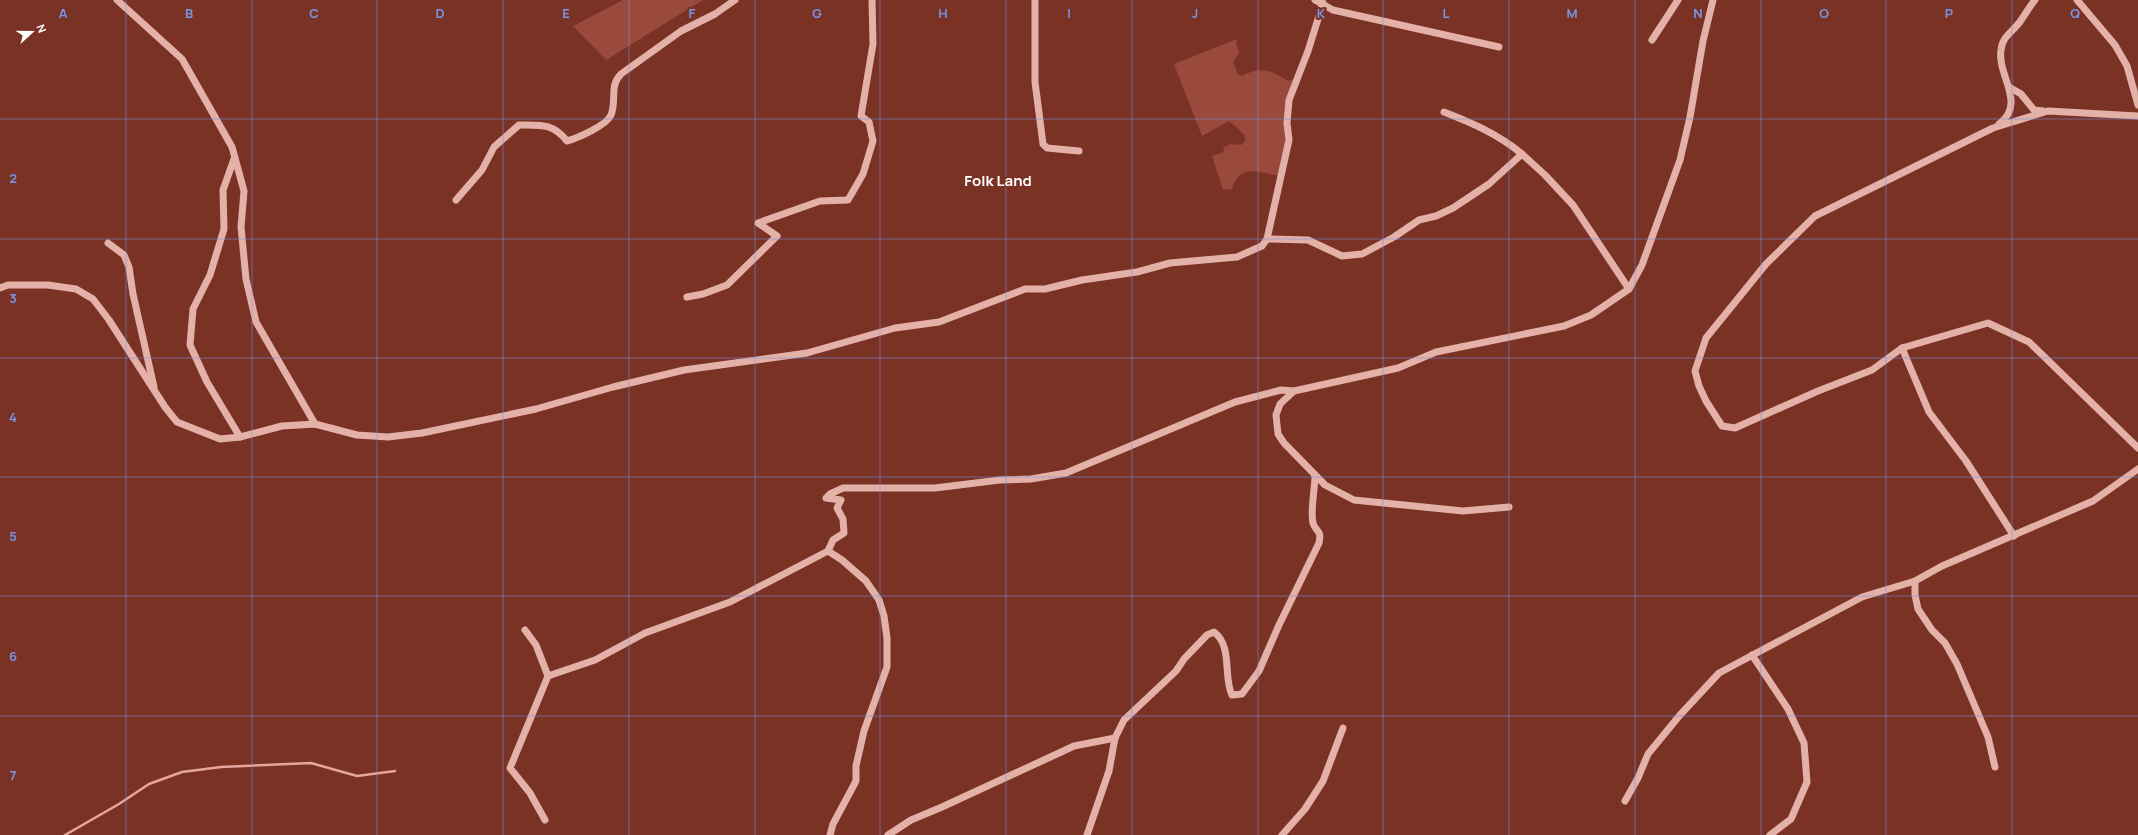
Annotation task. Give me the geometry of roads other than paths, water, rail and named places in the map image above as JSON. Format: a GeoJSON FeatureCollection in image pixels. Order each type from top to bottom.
{"type":"FeatureCollection","features":[{"type":"Feature","properties":{"kind":"street"},"geometry":{"type":"LineString","coordinates":[[117,0],[182,59],[232,147],[234,159],[244,191],[241,227],[245,272],[256,322],[315,424]]}},
{"type":"Feature","properties":{"kind":"street"},"geometry":{"type":"LineString","coordinates":[[456,200],[482,170],[494,147],[519,125],[542,125],[559,131],[567,141],[577,138],[604,124],[611,115],[615,80],[621,74],[681,31],[715,14],[735,0]]}},
{"type":"Feature","properties":{"kind":"street"},"geometry":{"type":"LineString","coordinates":[[687,297],[703,294],[727,285],[777,236],[758,223],[820,201],[848,200],[852,194],[863,174],[873,141],[869,122],[861,116],[873,44],[872,0]]}},
{"type":"Feature","properties":{"kind":"street"},"geometry":{"type":"LineString","coordinates":[[1035,0],[1035,82],[1043,144],[1047,148],[1079,151]]}},
{"type":"Feature","properties":{"kind":"street"},"geometry":{"type":"LineString","coordinates":[[1314,0],[1323,3],[1333,10],[1499,47]]}},
{"type":"Feature","properties":{"kind":"street"},"geometry":{"type":"LineString","coordinates":[[1652,40],[1678,0]]}},
{"type":"Feature","properties":{"kind":"street"},"geometry":{"type":"LineString","coordinates":[[548,676],[595,660],[645,633],[730,602],[828,551],[833,540],[844,533],[843,519],[837,508],[842,500],[826,498],[830,494],[844,488],[935,488],[1000,480],[1031,479],[1066,473],[1235,402],[1280,390],[1294,391],[1390,370],[1436,352],[1564,326],[1591,315],[1629,290],[1642,265],[1680,160],[1690,117],[1703,41],[1713,0]]}},
{"type":"Feature","properties":{"kind":"street"},"geometry":{"type":"LineString","coordinates":[[1993,128],[2006,118],[2012,103],[2001,58],[2003,40],[2018,24],[2035,0]]}},
{"type":"Feature","properties":{"kind":"street"},"geometry":{"type":"LineString","coordinates":[[2077,0],[2115,45],[2126,66],[2138,105]]}},
{"type":"Feature","properties":{"kind":"street"},"geometry":{"type":"LineString","coordinates":[[0,288],[8,285],[48,285],[76,289],[93,299],[109,320],[155,392],[177,422],[220,439],[240,437],[282,426],[315,424],[357,435],[388,437],[422,433],[536,409],[613,387],[677,372],[807,353],[895,328],[939,322],[1033,287],[1045,289],[1082,280],[1137,272],[1170,263],[1244,255],[1262,246],[1267,239],[1289,140],[1287,123],[1289,100],[1308,51],[1323,3]]}},
{"type":"Feature","properties":{"kind":"street"},"geometry":{"type":"LineString","coordinates":[[2009,87],[2021,94],[2034,110],[2138,116]]}},
{"type":"Feature","properties":{"kind":"street"},"geometry":{"type":"LineString","coordinates":[[2048,111],[1993,128],[1815,216],[1766,264],[1706,338],[1695,371],[1704,396],[1722,426],[1735,428],[1818,391],[1872,370],[1902,348],[1988,324],[2018,335],[2043,353],[2098,410],[2138,448]]}},
{"type":"Feature","properties":{"kind":"street"},"geometry":{"type":"LineString","coordinates":[[1444,112],[1480,126],[1502,138],[1545,175],[1573,205],[1629,290]]}},
{"type":"Feature","properties":{"kind":"street"},"geometry":{"type":"LineString","coordinates":[[1267,239],[1308,240],[1342,256],[1362,254],[1394,237],[1419,220],[1436,216],[1453,208],[1489,184],[1522,154]]}},
{"type":"Feature","properties":{"kind":"street"},"geometry":{"type":"LineString","coordinates":[[234,159],[223,190],[224,229],[210,275],[193,309],[190,344],[207,382],[240,437]]}},
{"type":"Feature","properties":{"kind":"street"},"geometry":{"type":"LineString","coordinates":[[108,243],[124,255],[129,267],[133,294],[155,392]]}},
{"type":"Feature","properties":{"kind":"street"},"geometry":{"type":"LineString","coordinates":[[1902,348],[1929,412],[1966,461],[2014,536]]}},
{"type":"Feature","properties":{"kind":"street"},"geometry":{"type":"LineString","coordinates":[[1294,391],[1280,404],[1276,415],[1278,434],[1284,443],[1325,485],[1354,500],[1463,511],[1509,507]]}},
{"type":"Feature","properties":{"kind":"street"},"geometry":{"type":"LineString","coordinates":[[1625,801],[1638,778],[1648,754],[1680,714],[1719,673],[1752,654],[1862,597],[1915,581],[1942,566],[2093,501],[2138,469]]}},
{"type":"Feature","properties":{"kind":"street"},"geometry":{"type":"LineString","coordinates":[[1087,835],[1109,771],[1115,738],[1124,720],[1176,671],[1184,659],[1211,633],[1214,632],[1218,635],[1228,662],[1232,695],[1242,694],[1255,677],[1268,653],[1278,625],[1318,543],[1320,535],[1319,530],[1313,521],[1315,476]]}},
{"type":"Feature","properties":{"kind":"street"},"geometry":{"type":"LineString","coordinates":[[828,551],[842,560],[866,581],[879,600],[884,616],[887,638],[886,667],[864,731],[856,766],[856,781],[833,824],[830,835]]}},
{"type":"Feature","properties":{"kind":"street"},"geometry":{"type":"LineString","coordinates":[[1915,581],[1915,595],[1918,609],[1932,630],[1945,643],[1957,664],[1988,737],[1995,767]]}},
{"type":"Feature","properties":{"kind":"street"},"geometry":{"type":"LineString","coordinates":[[525,630],[536,646],[548,676],[510,768],[530,793],[545,820]]}},
{"type":"Feature","properties":{"kind":"street"},"geometry":{"type":"LineString","coordinates":[[1752,654],[1788,709],[1804,743],[1807,782],[1791,819],[1770,835]]}},
{"type":"Feature","properties":{"kind":"street"},"geometry":{"type":"LineString","coordinates":[[1282,835],[1305,809],[1323,781],[1343,728]]}},
{"type":"Feature","properties":{"kind":"street"},"geometry":{"type":"LineString","coordinates":[[888,835],[911,820],[1074,746],[1115,738]]}},
{"type":"Feature","properties":{"kind":"waterway"},"geometry":{"type":"LineString","coordinates":[[65,835],[119,804],[149,784],[182,772],[221,767],[311,763],[357,776],[395,771]]}},
{"type":"Feature","properties":{"kind":"district","name":"Folk Land"},"geometry":{"type":"Point","coordinates":[998,180]}}]}
